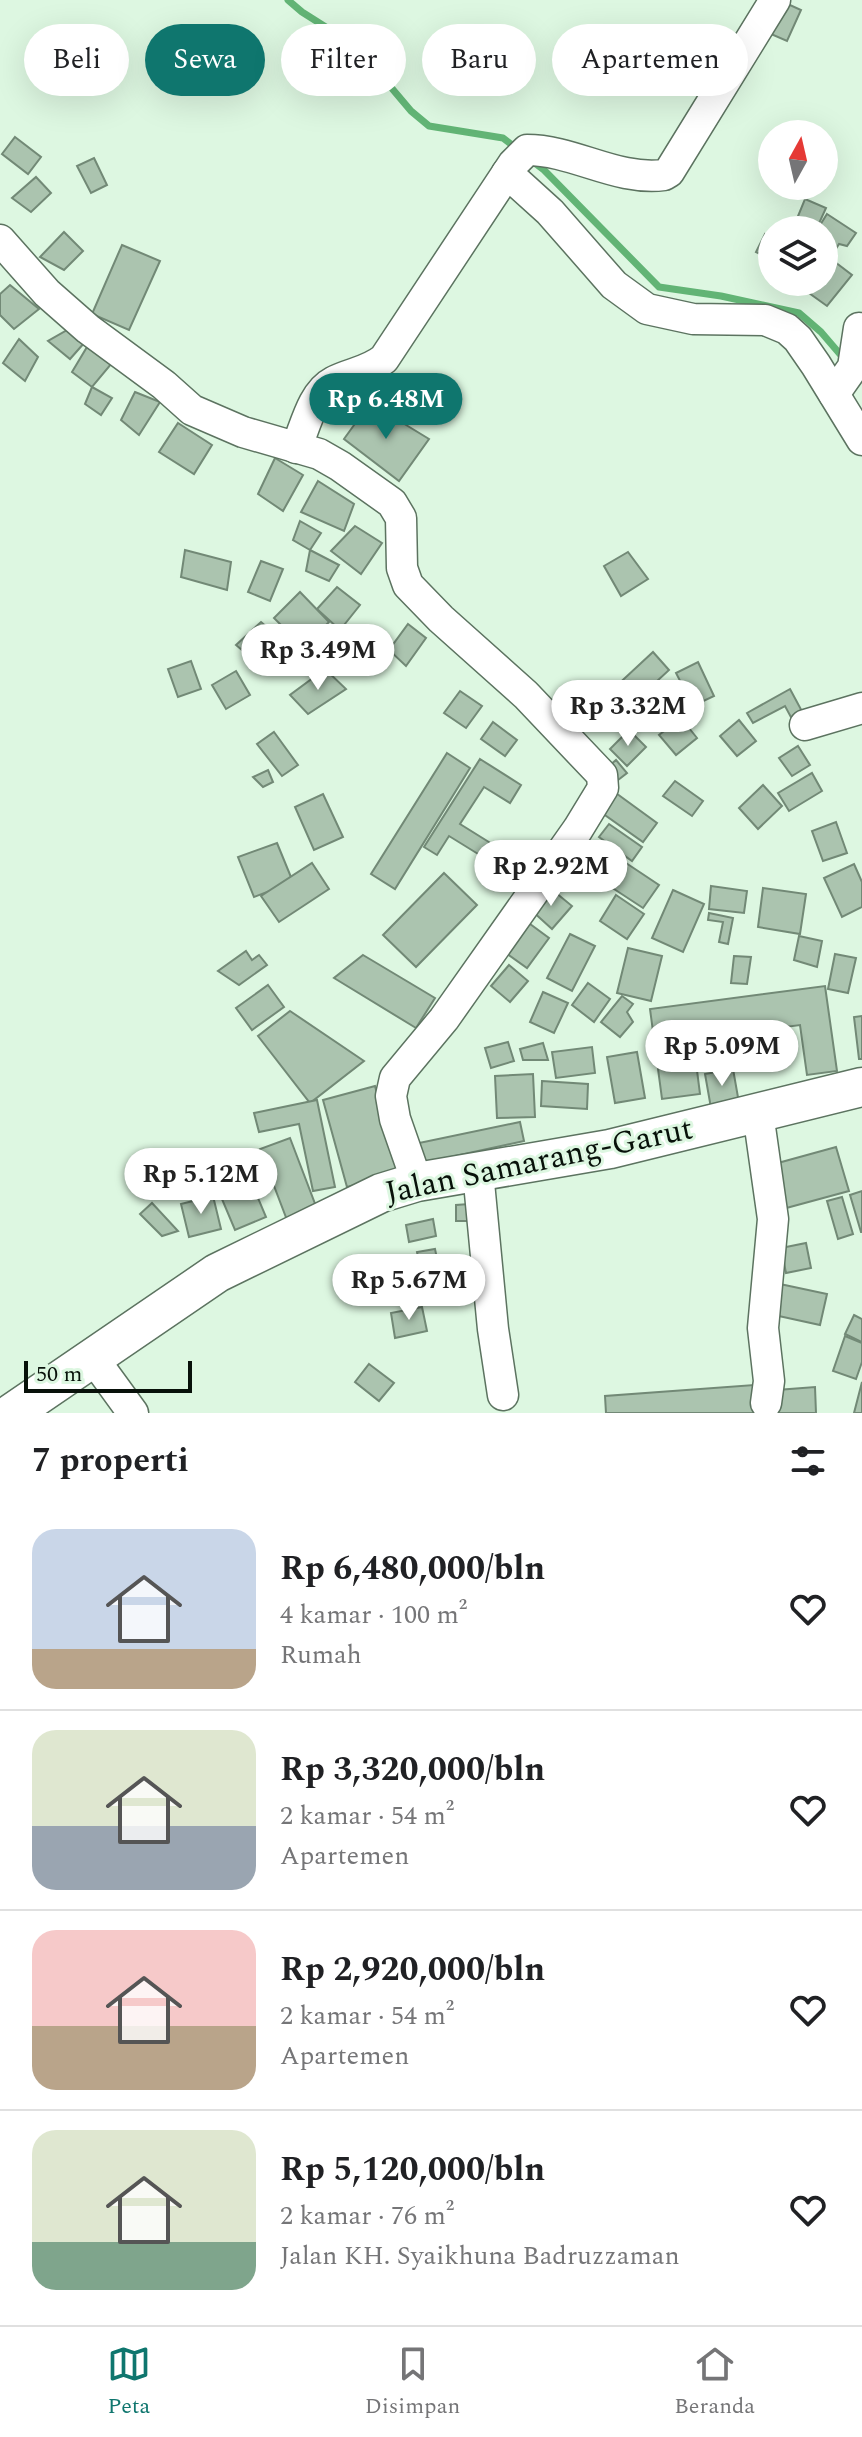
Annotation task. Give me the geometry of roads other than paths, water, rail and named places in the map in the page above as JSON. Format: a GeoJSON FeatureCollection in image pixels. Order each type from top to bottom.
{"type":"FeatureCollection","features":[{"type":"Feature","properties":{"kind":"main road","name":"Jalan Samarang-Garut"},"geometry":{"type":"LineString","coordinates":[[12,1413],[217,1273],[356,1203],[417,1182],[610,1149],[862,1087]]}},
{"type":"Feature","properties":{"kind":"street"},"geometry":{"type":"LineString","coordinates":[[296,448],[318,397],[331,383],[360,374],[384,359],[516,162],[548,150],[622,173],[658,176],[669,172],[775,0]]}},
{"type":"Feature","properties":{"kind":"street"},"geometry":{"type":"LineString","coordinates":[[516,162],[550,212],[614,285],[647,309],[693,319],[765,320],[787,329],[843,381],[862,440]]}},
{"type":"Feature","properties":{"kind":"street"},"geometry":{"type":"LineString","coordinates":[[0,240],[47,293],[192,410],[243,432],[319,454],[392,503],[401,518],[402,568],[408,585],[526,695],[602,775],[603,788],[578,829],[444,1019],[395,1078],[391,1096],[395,1119],[417,1182]]}},
{"type":"Feature","properties":{"kind":"street"},"geometry":{"type":"LineString","coordinates":[[843,381],[859,328]]}},
{"type":"Feature","properties":{"kind":"street"},"geometry":{"type":"LineString","coordinates":[[805,725],[862,708]]}},
{"type":"Feature","properties":{"kind":"street"},"geometry":{"type":"LineString","coordinates":[[758,1113],[773,1219],[763,1328],[769,1381],[766,1403]]}},
{"type":"Feature","properties":{"kind":"street"},"geometry":{"type":"LineString","coordinates":[[478,1172],[493,1329],[503,1395]]}},
{"type":"Feature","properties":{"kind":"street"},"geometry":{"type":"LineString","coordinates":[[93,1358],[133,1413]]}},
{"type":"Feature","properties":{"kind":"waterway"},"geometry":{"type":"LineString","coordinates":[[288,0],[343,38],[429,126],[503,138],[516,148]]}},
{"type":"Feature","properties":{"kind":"waterway"},"geometry":{"type":"LineString","coordinates":[[532,161],[659,287],[721,296],[799,313],[821,332],[845,360]]}}]}
